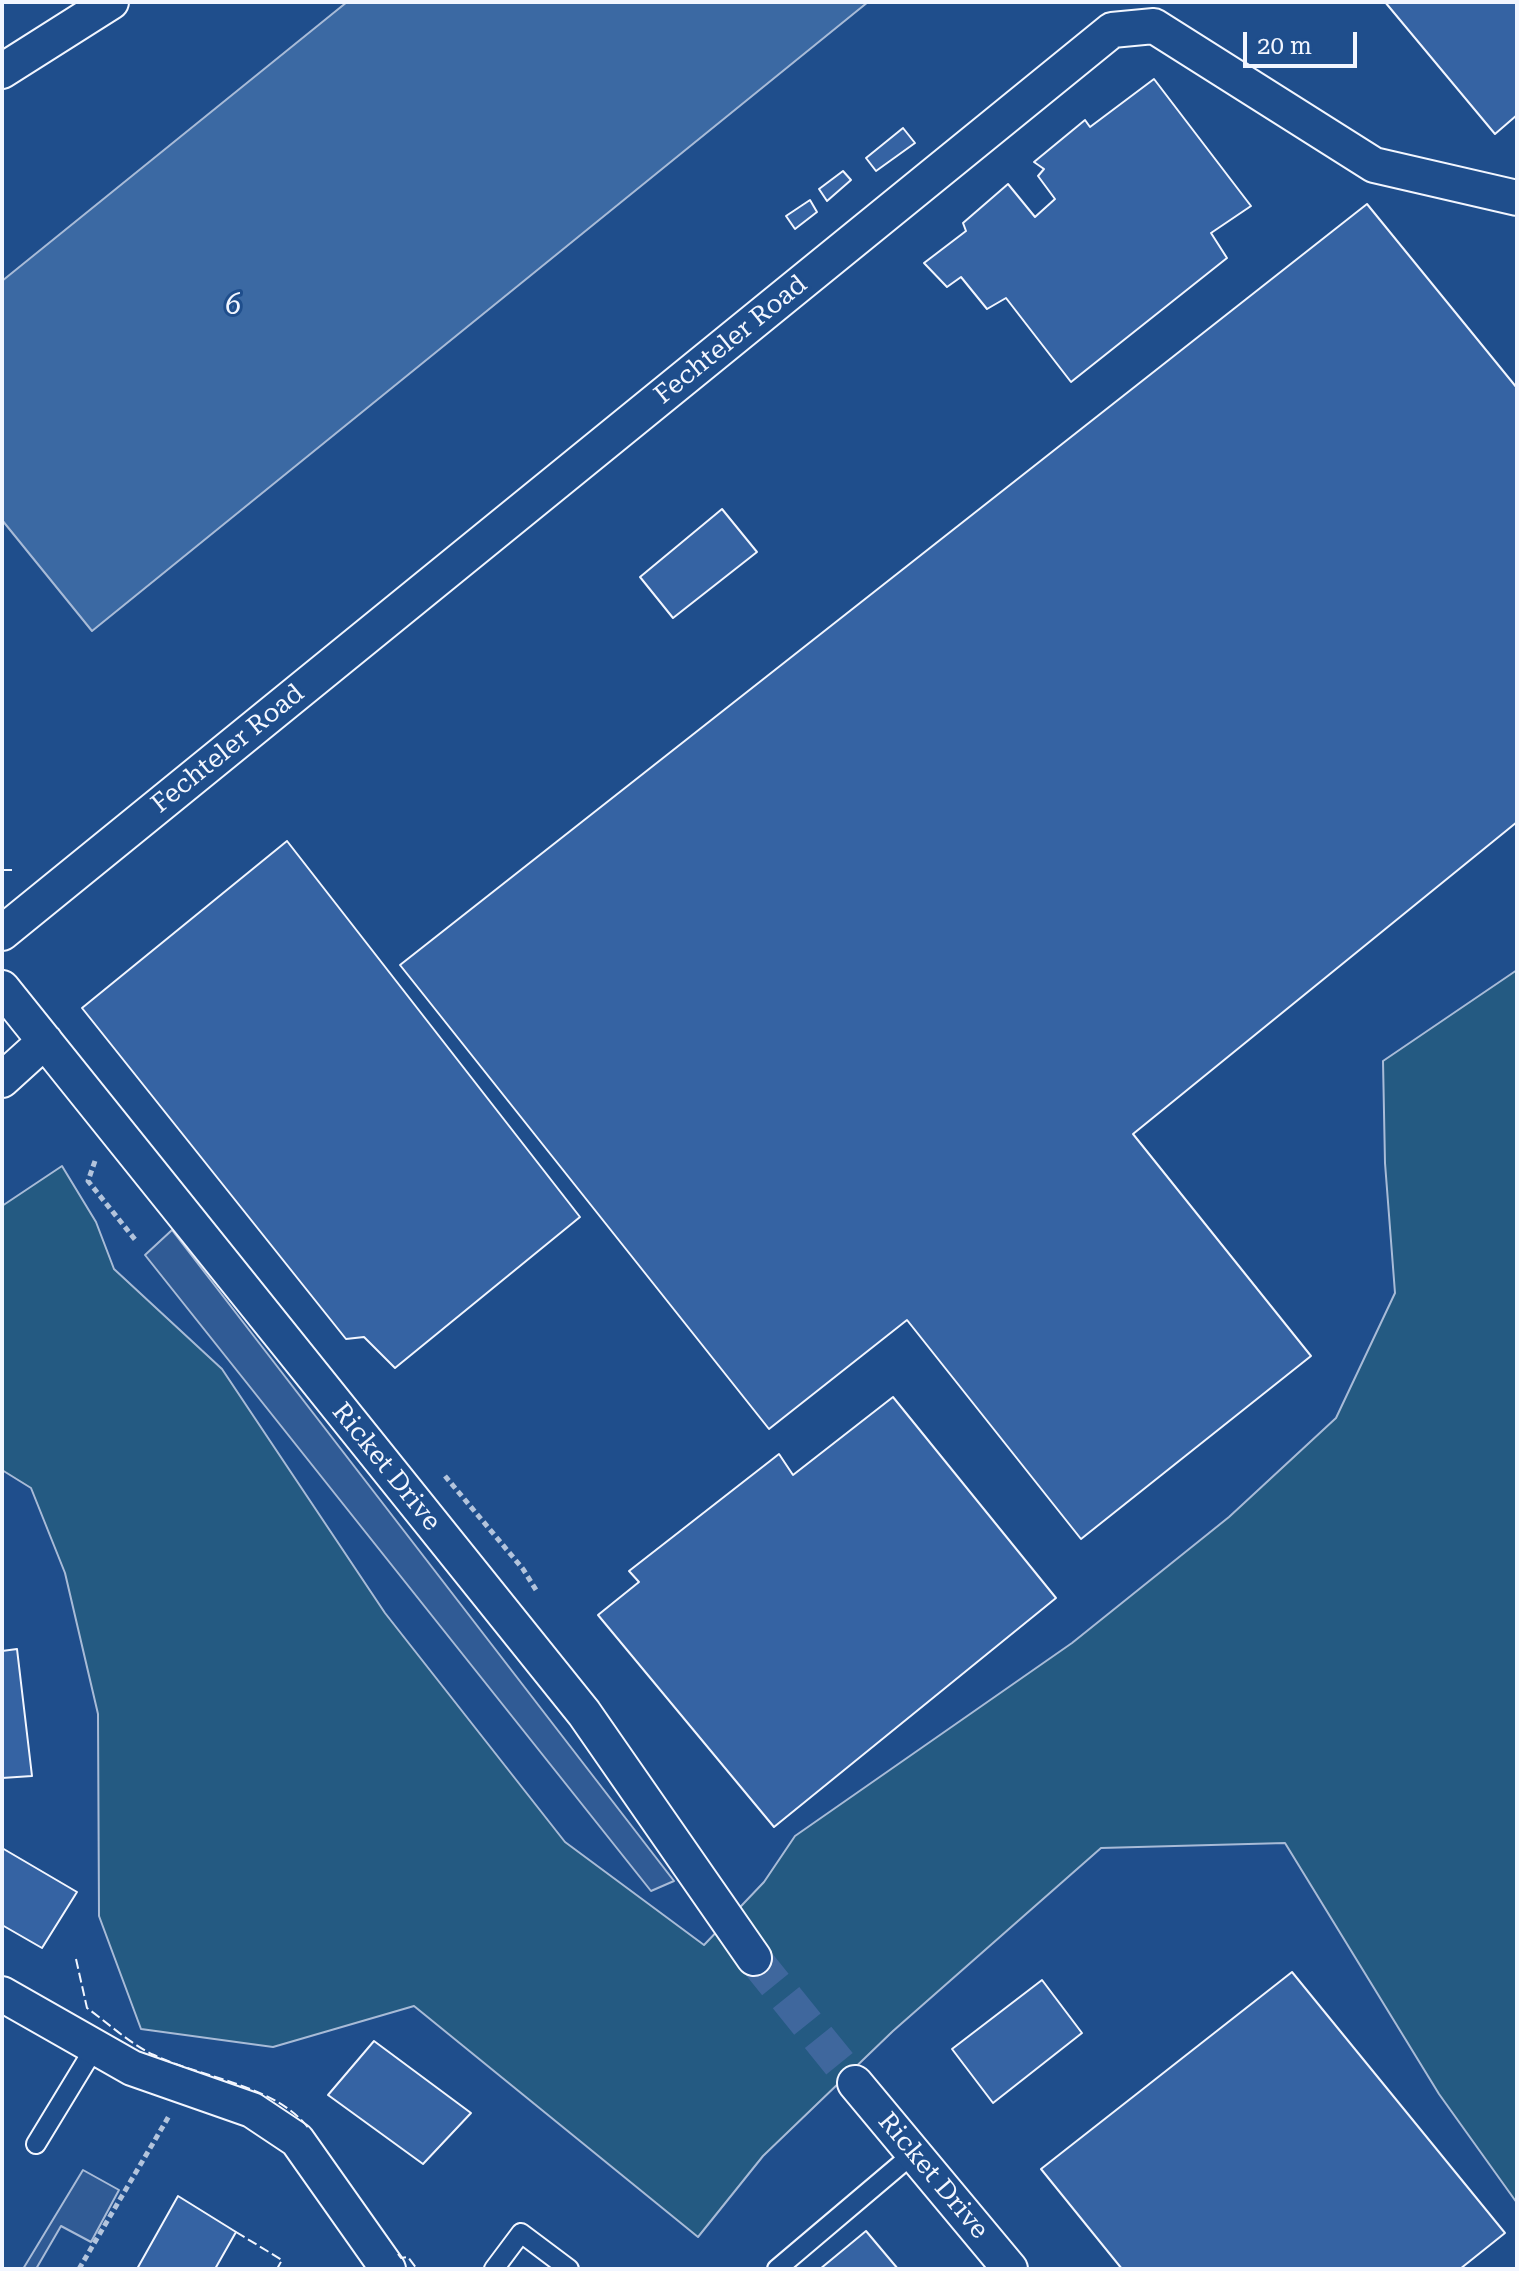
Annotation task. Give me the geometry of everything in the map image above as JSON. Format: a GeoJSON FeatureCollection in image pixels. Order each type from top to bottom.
{"type":"FeatureCollection","features":[{"type":"Feature","properties":{"kind":"street"},"geometry":{"type":"LineString","coordinates":[[2,71],[111,2]]}},
{"type":"Feature","properties":{"kind":"street","name":"Fechteler Road"},"geometry":{"type":"LineString","coordinates":[[2,933],[1112,30],[1154,26],[1374,165],[1517,198]]}},
{"type":"Feature","properties":{"kind":"street","name":"Ricket Drive"},"geometry":{"type":"LineString","coordinates":[[2,988],[584,1713],[754,1958]]}},
{"type":"Feature","properties":{"kind":"street"},"geometry":{"type":"LineString","coordinates":[[2,1080],[45,1041]]}},
{"type":"Feature","properties":{"kind":"street"},"geometry":{"type":"LineString","coordinates":[[2,1994],[132,2068],[252,2110],[297,2140],[388,2269]]}},
{"type":"Feature","properties":{"kind":"street","name":"Ricket Drive"},"geometry":{"type":"LineString","coordinates":[[855,2083],[1010,2269]]}},
{"type":"Feature","properties":{"kind":"lane"},"geometry":{"type":"LineString","coordinates":[[36,2144],[95,2047]]}},
{"type":"Feature","properties":{"kind":"lane"},"geometry":{"type":"LineString","coordinates":[[777,2269],[914,2153]]}},
{"type":"Feature","properties":{"kind":"lane"},"geometry":{"type":"LineString","coordinates":[[494,2269],[521,2233],[569,2269]]}},
{"type":"Feature","properties":{"kind":"path"},"geometry":{"type":"LineString","coordinates":[[98,1150],[88,1181],[137,1242]]}},
{"type":"Feature","properties":{"kind":"path"},"geometry":{"type":"LineString","coordinates":[[79,2269],[172,2110]]}},
{"type":"Feature","properties":{"kind":"shaded area"},"geometry":{"type":"Polygon","coordinates":[[[1517,970],[1517,2203],[1439,2094],[1285,1843],[1101,1848],[893,2031],[763,2156],[698,2237],[414,2006],[273,2047],[141,2029],[99,1916],[98,1714],[65,1573],[31,1488],[2,1470],[2,1206],[62,1166],[96,1222],[114,1269],[222,1369],[385,1613],[565,1842],[704,1945],[764,1882],[795,1836],[1072,1643],[1229,1517],[1336,1418],[1395,1293],[1385,1163],[1383,1061],[1517,970]]]}},
{"type":"Feature","properties":{"kind":"shaded area"},"geometry":{"type":"Polygon","coordinates":[[[172,1230],[674,1881],[651,1891],[145,1255],[172,1230]]]}},
{"type":"Feature","properties":{"kind":"shaded area"},"geometry":{"type":"Polygon","coordinates":[[[83,2170],[119,2190],[91,2242],[61,2226],[36,2269],[23,2269],[83,2170]]]}},
{"type":"Feature","properties":{"kind":"water","name":"6"},"geometry":{"type":"Polygon","coordinates":[[[347,2],[868,2],[92,631],[2,520],[2,281],[347,2]]]}},
{"type":"Feature","properties":{"kind":"building"},"geometry":{"type":"Polygon","coordinates":[[[1385,2],[1517,2],[1517,115],[1495,134],[1385,2]]]}},
{"type":"Feature","properties":{"kind":"building"},"geometry":{"type":"Polygon","coordinates":[[[1154,79],[1251,206],[1211,233],[1227,258],[1071,382],[1006,298],[987,309],[961,277],[947,287],[924,263],[966,231],[963,223],[1008,184],[1035,217],[1055,199],[1038,176],[1044,169],[1034,162],[1085,120],[1090,127],[1154,79]]]}},
{"type":"Feature","properties":{"kind":"building"},"geometry":{"type":"Polygon","coordinates":[[[903,128],[915,143],[876,171],[866,158],[903,128]]]}},
{"type":"Feature","properties":{"kind":"building"},"geometry":{"type":"Polygon","coordinates":[[[843,171],[851,180],[827,201],[819,189],[843,171]]]}},
{"type":"Feature","properties":{"kind":"building"},"geometry":{"type":"Polygon","coordinates":[[[810,200],[817,212],[795,229],[786,216],[810,200]]]}},
{"type":"Feature","properties":{"kind":"building"},"geometry":{"type":"Polygon","coordinates":[[[1367,204],[1517,388],[1517,822],[1133,1134],[1311,1356],[1081,1539],[907,1320],[769,1429],[400,965],[1367,204]]]}},
{"type":"Feature","properties":{"kind":"building"},"geometry":{"type":"Polygon","coordinates":[[[722,509],[757,552],[673,618],[640,577],[722,509]]]}},
{"type":"Feature","properties":{"kind":"building"},"geometry":{"type":"Polygon","coordinates":[[[287,841],[580,1217],[395,1368],[364,1337],[346,1339],[82,1008],[287,841]]]}},
{"type":"Feature","properties":{"kind":"building"},"geometry":{"type":"Polygon","coordinates":[[[893,1397],[1056,1598],[774,1827],[598,1615],[639,1582],[629,1571],[779,1454],[793,1475],[893,1397]]]}},
{"type":"Feature","properties":{"kind":"building"},"geometry":{"type":"Polygon","coordinates":[[[17,1649],[32,1776],[2,1778],[2,1651],[17,1649]]]}},
{"type":"Feature","properties":{"kind":"building"},"geometry":{"type":"Polygon","coordinates":[[[2,1848],[77,1892],[42,1948],[2,1925],[2,1848]]]}},
{"type":"Feature","properties":{"kind":"building"},"geometry":{"type":"Polygon","coordinates":[[[1292,1972],[1505,2233],[1460,2269],[1122,2269],[1041,2169],[1292,1972]]]}},
{"type":"Feature","properties":{"kind":"building"},"geometry":{"type":"Polygon","coordinates":[[[1042,1980],[1082,2033],[993,2103],[952,2049],[1042,1980]]]}},
{"type":"Feature","properties":{"kind":"building"},"geometry":{"type":"Polygon","coordinates":[[[374,2041],[471,2113],[423,2164],[328,2095],[374,2041]]]}},
{"type":"Feature","properties":{"kind":"building"},"geometry":{"type":"Polygon","coordinates":[[[178,2196],[236,2232],[215,2269],[137,2269],[178,2196]]]}},
{"type":"Feature","properties":{"kind":"building"},"geometry":{"type":"Polygon","coordinates":[[[866,2231],[898,2269],[820,2269],[866,2231]]]}},
{"type":"Feature","properties":{"kind":"tunnel"},"geometry":{"type":"LineString","coordinates":[[754,1958],[855,2083]]}},
{"type":"Feature","properties":{"kind":"fence"},"geometry":{"type":"LineString","coordinates":[[2,870],[14,870]]}},
{"type":"Feature","properties":{"kind":"fence"},"geometry":{"type":"LineString","coordinates":[[76,1959],[87,2008],[128,2039],[173,2063],[259,2093],[296,2115],[310,2130]]}},
{"type":"Feature","properties":{"kind":"fence"},"geometry":{"type":"LineString","coordinates":[[236,2232],[282,2260],[277,2269]]}},
{"type":"Feature","properties":{"kind":"fence"},"geometry":{"type":"LineString","coordinates":[[398,2254],[401,2258],[408,2257],[417,2269]]}}]}
